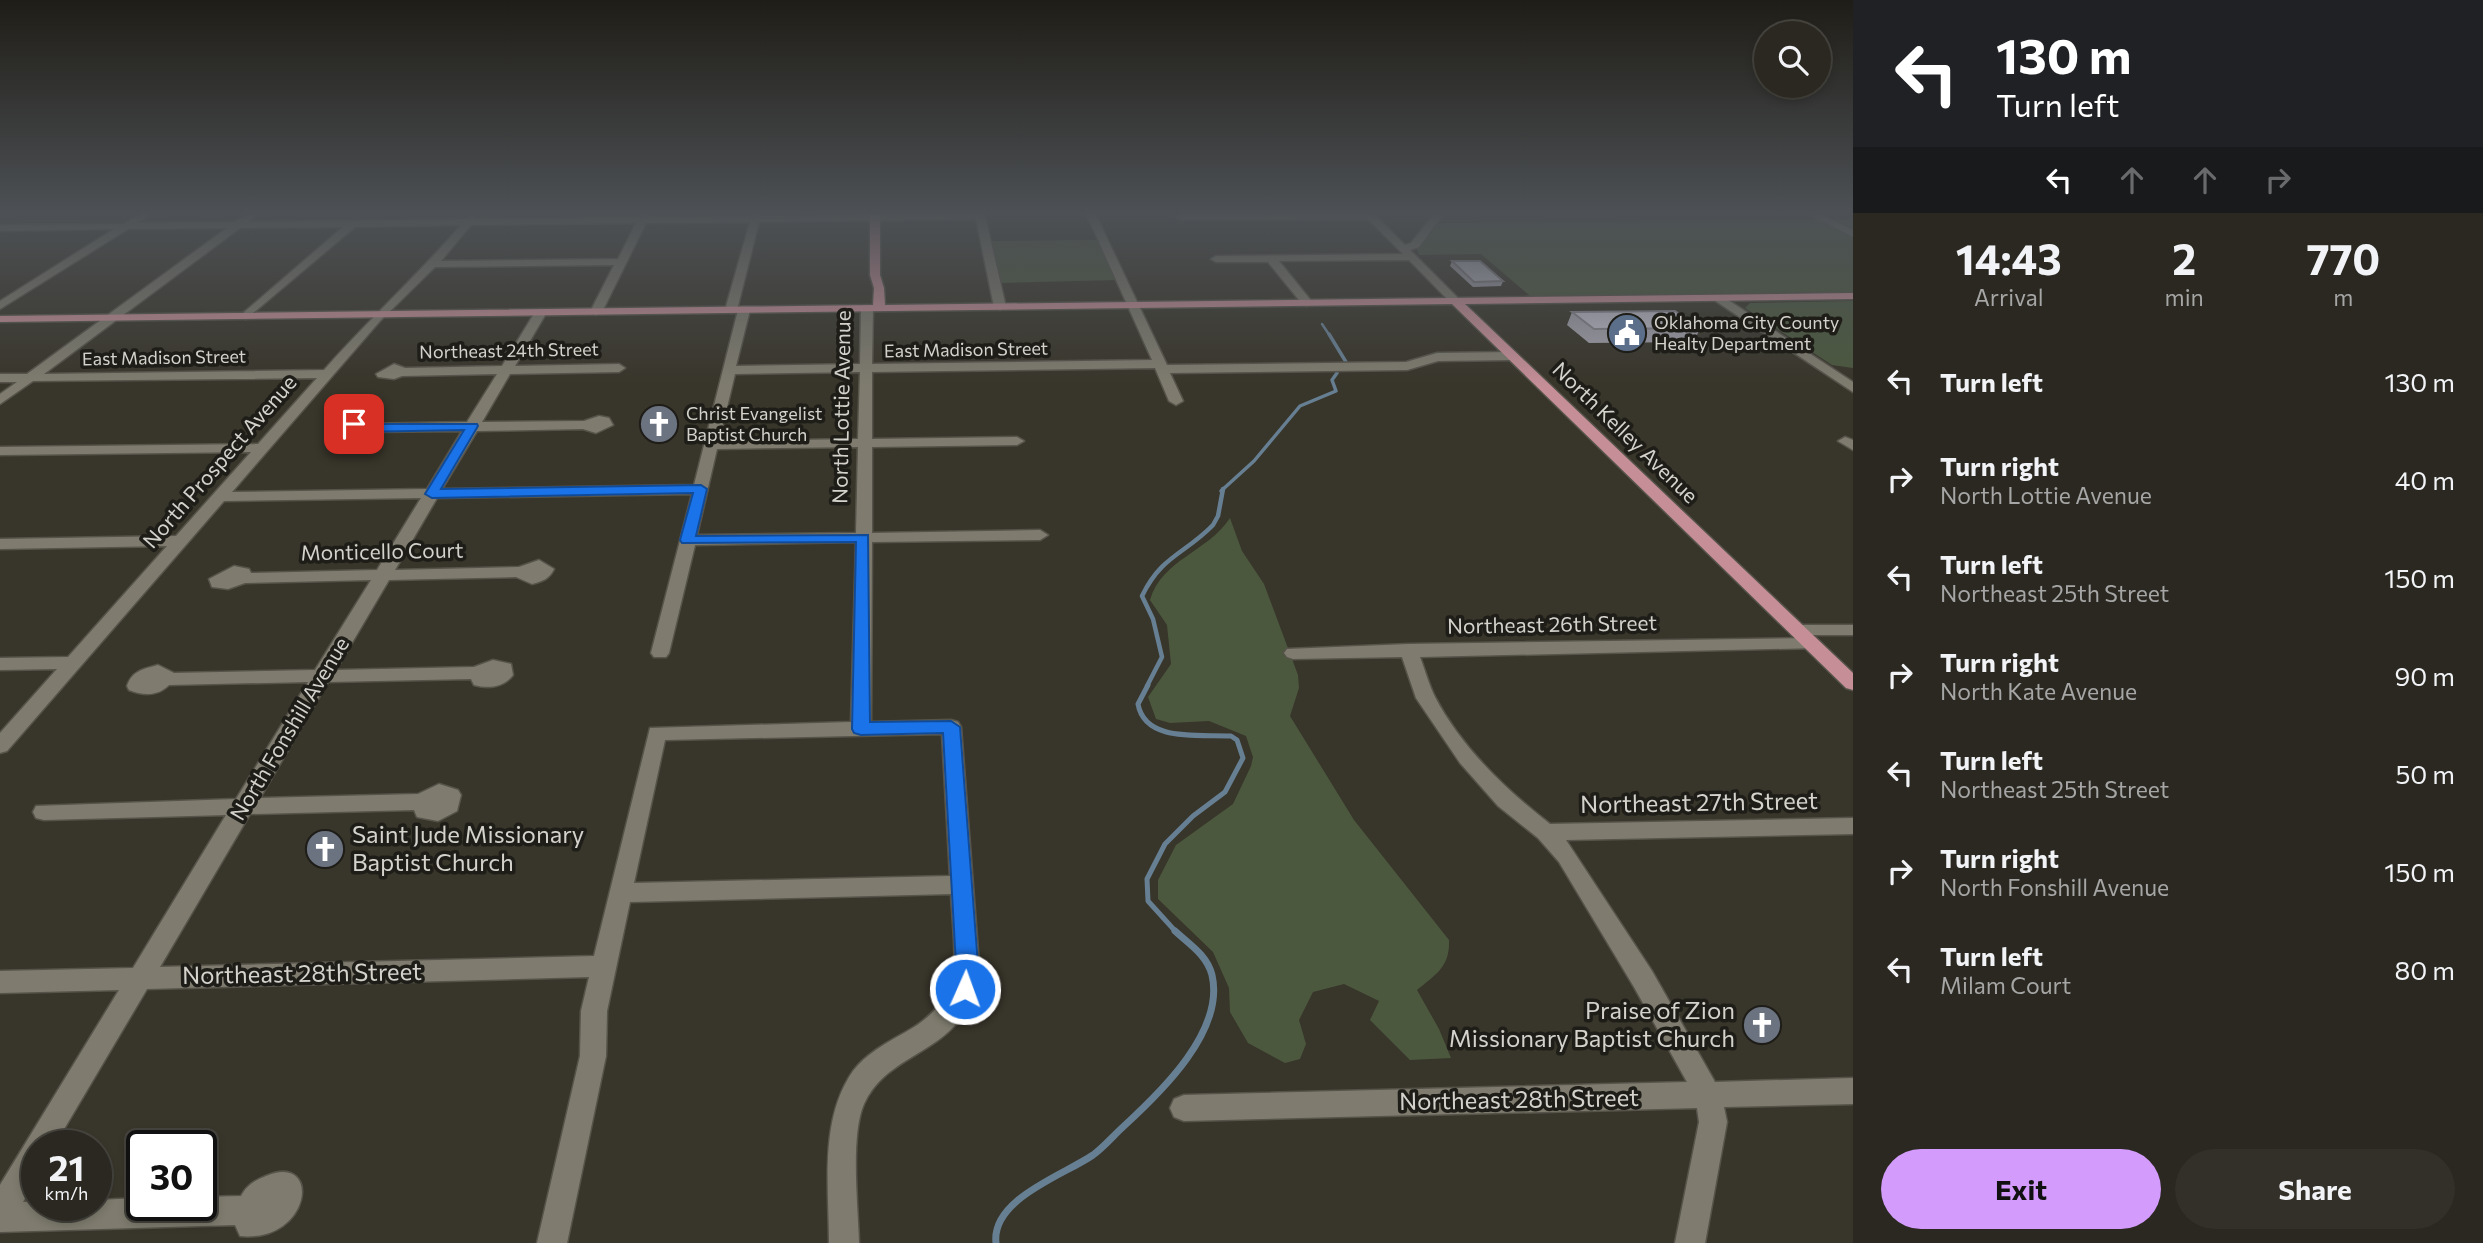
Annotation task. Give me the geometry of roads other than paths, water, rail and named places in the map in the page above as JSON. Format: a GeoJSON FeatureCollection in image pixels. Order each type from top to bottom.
{"type":"FeatureCollection","features":[{"type":"Feature","properties":{"kind":"main road","name":"North Lottie Avenue"},"geometry":{"type":"LineString","coordinates":[[873,308],[879,288],[875,271]]}},
{"type":"Feature","properties":{"kind":"main road"},"geometry":{"type":"LineString","coordinates":[[0,319],[1853,296]]}},
{"type":"Feature","properties":{"kind":"main road","name":"North Kelley Avenue"},"geometry":{"type":"LineString","coordinates":[[1455,301],[1853,684]]}},
{"type":"Feature","properties":{"kind":"street"},"geometry":{"type":"LineString","coordinates":[[0,306],[55,271]]}},
{"type":"Feature","properties":{"kind":"street"},"geometry":{"type":"LineString","coordinates":[[0,400],[175,271]]}},
{"type":"Feature","properties":{"kind":"street"},"geometry":{"type":"LineString","coordinates":[[246,316],[297,271]]}},
{"type":"Feature","properties":{"kind":"street","name":"North Prospect Avenue"},"geometry":{"type":"LineString","coordinates":[[0,746],[380,314],[427,271]]}},
{"type":"Feature","properties":{"kind":"street"},"geometry":{"type":"LineString","coordinates":[[596,312],[616,271]]}},
{"type":"Feature","properties":{"kind":"street"},"geometry":{"type":"LineString","coordinates":[[660,653],[730,370],[745,271]]}},
{"type":"Feature","properties":{"kind":"street"},"geometry":{"type":"LineString","coordinates":[[992,271],[1000,307]]}},
{"type":"Feature","properties":{"kind":"street"},"geometry":{"type":"LineString","coordinates":[[1117,271],[1176,401]]}},
{"type":"Feature","properties":{"kind":"street"},"geometry":{"type":"LineString","coordinates":[[1281,271],[1307,303]]}},
{"type":"Feature","properties":{"kind":"street","name":"North Kelley Avenue"},"geometry":{"type":"LineString","coordinates":[[1427,271],[1455,301]]}},
{"type":"Feature","properties":{"kind":"street"},"geometry":{"type":"LineString","coordinates":[[1718,298],[1853,388]]}},
{"type":"Feature","properties":{"kind":"street","name":"North Lottie Avenue"},"geometry":{"type":"LineString","coordinates":[[861,729],[863,538],[868,369],[873,308]]}},
{"type":"Feature","properties":{"kind":"street","name":"North Fonshill Avenue"},"geometry":{"type":"LineString","coordinates":[[49,1130],[541,312]]}},
{"type":"Feature","properties":{"kind":"street","name":"East Madison Street"},"geometry":{"type":"LineString","coordinates":[[730,370],[1407,366],[1437,357],[1510,356]]}},
{"type":"Feature","properties":{"kind":"street","name":"Northeast 24th Street"},"geometry":{"type":"LineString","coordinates":[[400,372],[619,368]]}},
{"type":"Feature","properties":{"kind":"street","name":"East Madison Street"},"geometry":{"type":"LineString","coordinates":[[0,378],[328,374]]}},
{"type":"Feature","properties":{"kind":"street"},"geometry":{"type":"LineString","coordinates":[[357,428],[587,425]]}},
{"type":"Feature","properties":{"kind":"street"},"geometry":{"type":"LineString","coordinates":[[711,445],[1017,441]]}},
{"type":"Feature","properties":{"kind":"street"},"geometry":{"type":"LineString","coordinates":[[0,452],[262,448]]}},
{"type":"Feature","properties":{"kind":"street"},"geometry":{"type":"LineString","coordinates":[[220,497],[701,489]]}},
{"type":"Feature","properties":{"kind":"street"},"geometry":{"type":"LineString","coordinates":[[688,540],[1040,535]]}},
{"type":"Feature","properties":{"kind":"street"},"geometry":{"type":"LineString","coordinates":[[0,544],[181,541]]}},
{"type":"Feature","properties":{"kind":"street","name":"Monticello Court"},"geometry":{"type":"LineString","coordinates":[[242,578],[523,572]]}},
{"type":"Feature","properties":{"kind":"street","name":"Northeast 26th Street"},"geometry":{"type":"LineString","coordinates":[[1293,653],[1805,638],[1853,630]]}},
{"type":"Feature","properties":{"kind":"street"},"geometry":{"type":"LineString","coordinates":[[1409,650],[1426,698],[1467,758],[1505,800],[1546,832],[1567,856],[1611,926],[1708,1095],[1713,1122],[1690,1243]]}},
{"type":"Feature","properties":{"kind":"street"},"geometry":{"type":"LineString","coordinates":[[0,664],[73,663]]}},
{"type":"Feature","properties":{"kind":"street"},"geometry":{"type":"LineString","coordinates":[[164,680],[479,673]]}},
{"type":"Feature","properties":{"kind":"street"},"geometry":{"type":"LineString","coordinates":[[552,1243],[593,1056],[594,1011],[657,733],[951,727],[967,965],[965,989],[955,1010],[943,1024],[882,1058],[866,1074],[850,1105],[846,1126],[844,1243]]}},
{"type":"Feature","properties":{"kind":"street"},"geometry":{"type":"LineString","coordinates":[[44,812],[423,803]]}},
{"type":"Feature","properties":{"kind":"street","name":"Northeast 27th Street"},"geometry":{"type":"LineString","coordinates":[[1546,832],[1853,826]]}},
{"type":"Feature","properties":{"kind":"street"},"geometry":{"type":"LineString","coordinates":[[622,894],[962,885]]}},
{"type":"Feature","properties":{"kind":"street","name":"Northeast 28th Street"},"geometry":{"type":"LineString","coordinates":[[0,982],[604,966]]}},
{"type":"Feature","properties":{"kind":"street","name":"Northeast 28th Street"},"geometry":{"type":"LineString","coordinates":[[1184,1108],[1853,1091]]}},
{"type":"Feature","properties":{"kind":"street","name":"North Fonshill Avenue"},"geometry":{"type":"LineString","coordinates":[[0,1212],[21,1177]]}},
{"type":"Feature","properties":{"kind":"street"},"geometry":{"type":"LineString","coordinates":[[0,1217],[247,1209]]}},
{"type":"Feature","properties":{"kind":"waterway"},"geometry":{"type":"LineString","coordinates":[[1322,324],[1330,336]]}},
{"type":"Feature","properties":{"kind":"waterway"},"geometry":{"type":"LineString","coordinates":[[1329,334],[1346,362]]}},
{"type":"Feature","properties":{"kind":"waterway"},"geometry":{"type":"LineString","coordinates":[[1223,489],[1254,461],[1300,406],[1336,391],[1332,380],[1337,373]]}},
{"type":"Feature","properties":{"kind":"waterway"},"geometry":{"type":"LineString","coordinates":[[1147,686],[1162,657],[1153,619],[1142,596],[1166,563],[1213,525],[1218,516],[1223,489]]}},
{"type":"Feature","properties":{"kind":"waterway"},"geometry":{"type":"LineString","coordinates":[[1148,685],[1138,704],[1151,725],[1176,734],[1231,736],[1237,740],[1243,758],[1225,792],[1193,816],[1165,844],[1147,879],[1148,901],[1176,932]]}},
{"type":"Feature","properties":{"kind":"waterway"},"geometry":{"type":"LineString","coordinates":[[996,1243],[998,1227],[1017,1201],[1101,1148],[1172,1078],[1200,1038],[1209,1017],[1213,996],[1212,975],[1202,956],[1176,932]]}},
{"type":"Feature","properties":{"kind":"place","name":"Oklahoma City County Healty Department"},"geometry":{"type":"Point","coordinates":[1627,333]}},
{"type":"Feature","properties":{"kind":"place","name":"Christ Evangelist Baptist Church"},"geometry":{"type":"Point","coordinates":[659,424]}},
{"type":"Feature","properties":{"kind":"place","name":"Saint Jude Missionary Baptist Church"},"geometry":{"type":"Point","coordinates":[325,849]}},
{"type":"Feature","properties":{"kind":"place","name":"Praise of Zion Missionary Baptist Church"},"geometry":{"type":"Point","coordinates":[1762,1025]}}]}
